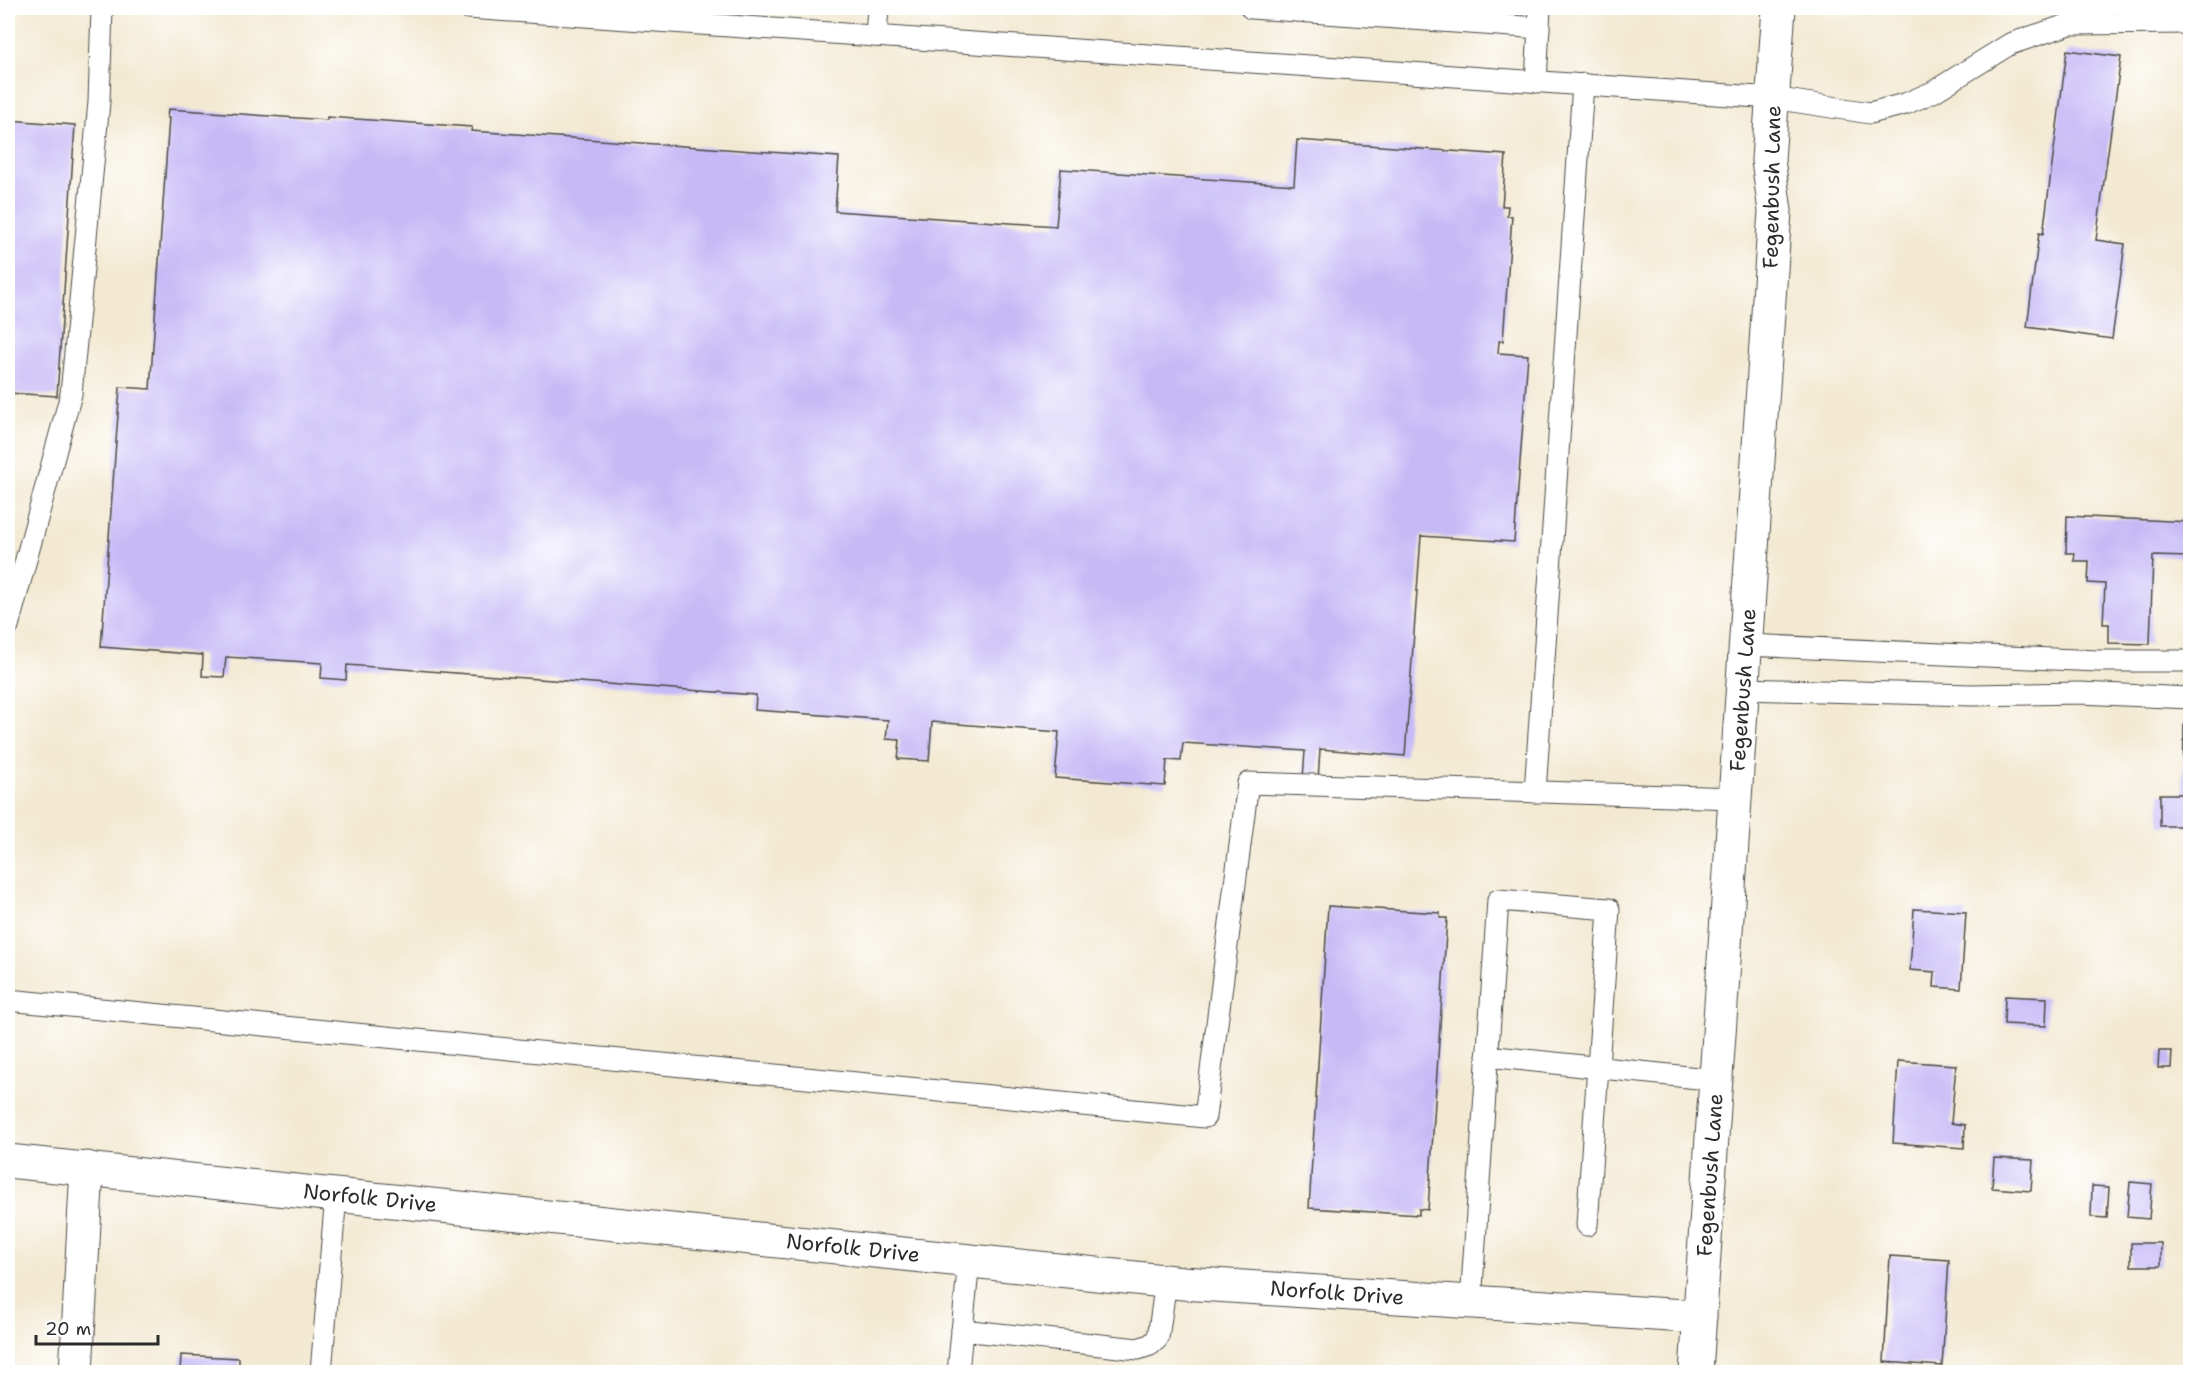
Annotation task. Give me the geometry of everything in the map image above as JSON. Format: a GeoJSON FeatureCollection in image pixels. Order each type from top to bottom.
{"type":"FeatureCollection","features":[{"type":"Feature","properties":{"kind":"street","name":"Fegenbush Lane"},"geometry":{"type":"LineString","coordinates":[[1696,1372],[1775,211],[1768,160],[1779,8]]}},
{"type":"Feature","properties":{"kind":"street","name":"Norfolk Drive"},"geometry":{"type":"LineString","coordinates":[[8,1161],[1166,1281],[1700,1317]]}},
{"type":"Feature","properties":{"kind":"street"},"geometry":{"type":"LineString","coordinates":[[76,1372],[87,1168]]}},
{"type":"Feature","properties":{"kind":"lane"},"geometry":{"type":"LineString","coordinates":[[8,626],[71,394],[99,102],[102,8]]}},
{"type":"Feature","properties":{"kind":"lane"},"geometry":{"type":"LineString","coordinates":[[468,8],[1773,98],[1870,113],[1905,104],[1933,92],[2010,44],[2070,24],[2190,23]]}},
{"type":"Feature","properties":{"kind":"lane"},"geometry":{"type":"LineString","coordinates":[[876,36],[878,8]]}},
{"type":"Feature","properties":{"kind":"lane"},"geometry":{"type":"LineString","coordinates":[[1251,8],[1540,18],[1536,82]]}},
{"type":"Feature","properties":{"kind":"lane"},"geometry":{"type":"LineString","coordinates":[[1535,792],[1583,84]]}},
{"type":"Feature","properties":{"kind":"lane"},"geometry":{"type":"LineString","coordinates":[[1746,645],[2098,661],[2190,661]]}},
{"type":"Feature","properties":{"kind":"lane"},"geometry":{"type":"LineString","coordinates":[[1743,689],[1962,695],[2080,693],[2190,698]]}},
{"type":"Feature","properties":{"kind":"lane"},"geometry":{"type":"LineString","coordinates":[[8,1000],[1205,1117],[1248,783],[1736,798]]}},
{"type":"Feature","properties":{"kind":"lane"},"geometry":{"type":"LineString","coordinates":[[1471,1302],[1498,900],[1609,909],[1587,1225]]}},
{"type":"Feature","properties":{"kind":"lane"},"geometry":{"type":"LineString","coordinates":[[1488,1056],[1716,1080]]}},
{"type":"Feature","properties":{"kind":"lane"},"geometry":{"type":"LineString","coordinates":[[321,1372],[336,1195]]}},
{"type":"Feature","properties":{"kind":"lane"},"geometry":{"type":"LineString","coordinates":[[958,1372],[969,1260]]}},
{"type":"Feature","properties":{"kind":"lane"},"geometry":{"type":"LineString","coordinates":[[962,1330],[1138,1349],[1150,1345],[1158,1338],[1166,1281]]}},
{"type":"Feature","properties":{"kind":"building"},"geometry":{"type":"Polygon","coordinates":[[[2067,50],[2121,57],[2096,240],[2125,244],[2112,339],[2027,327],[2039,233],[2043,234],[2067,50]]]}},
{"type":"Feature","properties":{"kind":"building"},"geometry":{"type":"Polygon","coordinates":[[[168,109],[472,127],[471,131],[839,157],[835,211],[1056,226],[1061,169],[1294,185],[1297,140],[1506,155],[1502,206],[1508,206],[1507,216],[1512,216],[1503,341],[1499,341],[1498,353],[1528,355],[1514,542],[1421,536],[1405,756],[1320,749],[1318,780],[1303,779],[1305,751],[1183,743],[1181,761],[1167,760],[1165,786],[1055,778],[1059,732],[932,722],[929,761],[898,759],[900,740],[886,739],[888,720],[755,710],[756,695],[347,665],[346,680],[321,678],[322,663],[226,657],[224,677],[202,676],[203,655],[101,647],[120,387],[150,389],[168,109]]]}},
{"type":"Feature","properties":{"kind":"building"},"geometry":{"type":"Polygon","coordinates":[[[8,120],[75,125],[57,396],[8,393],[8,120]]]}},
{"type":"Feature","properties":{"kind":"building"},"geometry":{"type":"Polygon","coordinates":[[[2067,516],[2190,522],[2190,557],[2153,556],[2150,644],[2109,643],[2109,624],[2103,624],[2105,584],[2088,583],[2089,561],[2074,561],[2075,553],[2066,553],[2067,516]]]}},
{"type":"Feature","properties":{"kind":"building"},"geometry":{"type":"Polygon","coordinates":[[[2184,725],[2190,725],[2190,826],[2160,826],[2160,794],[2183,794],[2184,725]]]}},
{"type":"Feature","properties":{"kind":"building"},"geometry":{"type":"Polygon","coordinates":[[[1328,906],[1440,913],[1440,918],[1447,918],[1428,1210],[1419,1209],[1419,1215],[1309,1208],[1328,906]]]}},
{"type":"Feature","properties":{"kind":"building"},"geometry":{"type":"Polygon","coordinates":[[[1914,909],[1966,912],[1961,989],[1934,987],[1935,972],[1910,970],[1914,909]]]}},
{"type":"Feature","properties":{"kind":"building"},"geometry":{"type":"Polygon","coordinates":[[[2005,996],[2047,998],[2046,1026],[2004,1024],[2005,996]]]}},
{"type":"Feature","properties":{"kind":"building"},"geometry":{"type":"Polygon","coordinates":[[[2159,1051],[2172,1051],[2171,1068],[2158,1068],[2159,1051]]]}},
{"type":"Feature","properties":{"kind":"building"},"geometry":{"type":"Polygon","coordinates":[[[1898,1061],[1956,1065],[1951,1123],[1965,1125],[1964,1148],[1893,1143],[1898,1061]]]}},
{"type":"Feature","properties":{"kind":"building"},"geometry":{"type":"Polygon","coordinates":[[[1994,1158],[2033,1160],[2031,1191],[1992,1188],[1994,1158]]]}},
{"type":"Feature","properties":{"kind":"building"},"geometry":{"type":"Polygon","coordinates":[[[2130,1182],[2152,1184],[2149,1219],[2127,1217],[2130,1182]]]}},
{"type":"Feature","properties":{"kind":"building"},"geometry":{"type":"Polygon","coordinates":[[[2092,1186],[2109,1187],[2107,1218],[2091,1217],[2092,1186]]]}},
{"type":"Feature","properties":{"kind":"building"},"geometry":{"type":"Polygon","coordinates":[[[2131,1243],[2161,1243],[2161,1266],[2131,1266],[2131,1243]]]}},
{"type":"Feature","properties":{"kind":"building"},"geometry":{"type":"Polygon","coordinates":[[[1890,1256],[1949,1260],[1942,1366],[1884,1362],[1890,1256]]]}},
{"type":"Feature","properties":{"kind":"building"},"geometry":{"type":"Polygon","coordinates":[[[181,1355],[239,1358],[239,1372],[180,1372],[181,1355]]]}}]}
